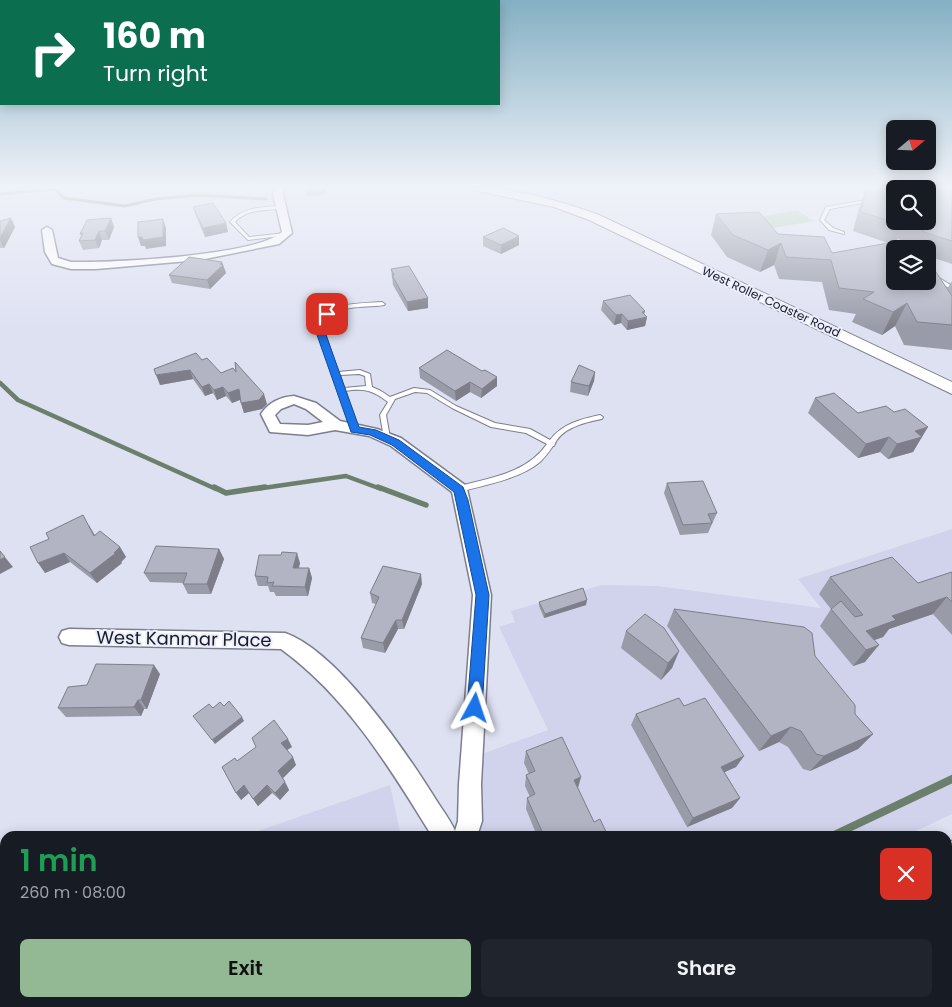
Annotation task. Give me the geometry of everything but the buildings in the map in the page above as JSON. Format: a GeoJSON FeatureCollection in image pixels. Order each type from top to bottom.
{"type":"FeatureCollection","features":[{"type":"Feature","properties":{"kind":"street"},"geometry":{"type":"LineString","coordinates":[[48,234],[51,256],[56,262],[76,266],[97,267],[253,248],[277,241],[286,234]]}},
{"type":"Feature","properties":{"kind":"street","name":"West Roller Coaster Road"},"geometry":{"type":"LineString","coordinates":[[629,234],[952,389]]}},
{"type":"Feature","properties":{"kind":"street"},"geometry":{"type":"LineString","coordinates":[[335,426],[372,432],[396,442],[459,490],[480,586],[482,607],[470,784],[470,821],[467,831]]}},
{"type":"Feature","properties":{"kind":"street","name":"West Kanmar Place"},"geometry":{"type":"LineString","coordinates":[[69,637],[285,641],[316,663],[365,716],[411,781],[442,831]]}},
{"type":"Feature","properties":{"kind":"lane"},"geometry":{"type":"LineString","coordinates":[[243,234],[248,239],[286,234]]}},
{"type":"Feature","properties":{"kind":"lane"},"geometry":{"type":"LineString","coordinates":[[936,278],[952,288]]}},
{"type":"Feature","properties":{"kind":"lane"},"geometry":{"type":"LineString","coordinates":[[355,430],[321,335],[322,320],[332,310],[382,304]]}},
{"type":"Feature","properties":{"kind":"lane"},"geometry":{"type":"LineString","coordinates":[[335,374],[360,372],[368,375],[369,387]]}},
{"type":"Feature","properties":{"kind":"lane"},"geometry":{"type":"LineString","coordinates":[[341,390],[376,388],[391,401]]}},
{"type":"Feature","properties":{"kind":"lane"},"geometry":{"type":"LineString","coordinates":[[386,438],[382,415],[391,401],[414,390],[428,391],[454,407],[493,424],[528,431],[552,444]]}},
{"type":"Feature","properties":{"kind":"lane"},"geometry":{"type":"LineString","coordinates":[[459,490],[528,467],[544,456],[555,439],[578,421],[600,417]]}},
{"type":"Feature","properties":{"kind":"shaded area"},"geometry":{"type":"Polygon","coordinates":[[[952,529],[952,814],[916,831],[473,831],[479,755],[548,730],[499,627],[515,622],[511,611],[602,585],[657,586],[821,608],[798,579],[952,529]]]}},
{"type":"Feature","properties":{"kind":"shaded area"},"geometry":{"type":"Polygon","coordinates":[[[390,785],[400,831],[258,831],[390,785]]]}},
{"type":"Feature","properties":{"kind":"waterway"},"geometry":{"type":"LineString","coordinates":[[0,383],[18,400],[216,489]]}},
{"type":"Feature","properties":{"kind":"waterway"},"geometry":{"type":"LineString","coordinates":[[256,489],[346,476],[381,489]]}},
{"type":"Feature","properties":{"kind":"waterway"},"geometry":{"type":"LineString","coordinates":[[214,487],[226,493],[265,487]]}},
{"type":"Feature","properties":{"kind":"waterway"},"geometry":{"type":"LineString","coordinates":[[378,487],[426,505]]}},
{"type":"Feature","properties":{"kind":"waterway"},"geometry":{"type":"LineString","coordinates":[[843,831],[952,779]]}},
{"type":"Feature","properties":{"kind":"route"},"geometry":{"type":"LineString","coordinates":[[327,314],[322,320],[320,327],[321,335],[355,430],[372,432],[396,442],[459,490],[463,500],[482,595],[482,620],[475,708]]}}]}
